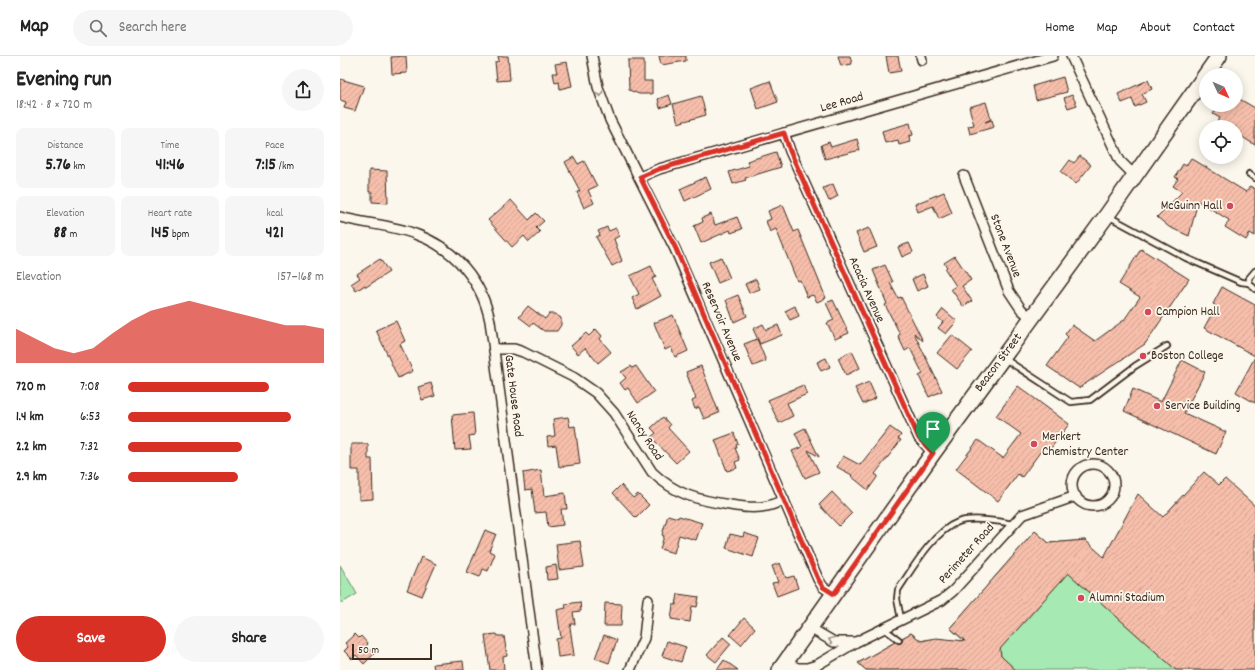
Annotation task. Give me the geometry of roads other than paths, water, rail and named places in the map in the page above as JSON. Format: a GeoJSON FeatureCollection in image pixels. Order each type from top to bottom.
{"type":"FeatureCollection","features":[{"type":"Feature","properties":{"kind":"main road","name":"Beacon Street"},"geometry":{"type":"LineString","coordinates":[[782,666],[974,395],[1004,358],[1107,215],[1218,56]]}},
{"type":"Feature","properties":{"kind":"street","name":"Reservoir Avenue"},"geometry":{"type":"LineString","coordinates":[[592,56],[602,102],[676,249],[818,579],[823,587],[834,594]]}},
{"type":"Feature","properties":{"kind":"street","name":"Lee Road"},"geometry":{"type":"LineString","coordinates":[[640,177],[659,169],[1053,56]]}},
{"type":"Feature","properties":{"kind":"street"},"geometry":{"type":"LineString","coordinates":[[1071,56],[1120,161],[1134,175]]}},
{"type":"Feature","properties":{"kind":"street","name":"Acacia Avenue"},"geometry":{"type":"LineString","coordinates":[[784,133],[790,151],[919,438],[933,453]]}},
{"type":"Feature","properties":{"kind":"street","name":"Stone Avenue"},"geometry":{"type":"LineString","coordinates":[[964,176],[1009,291],[1021,309],[1032,319]]}},
{"type":"Feature","properties":{"kind":"street","name":"Gate House Road"},"geometry":{"type":"LineString","coordinates":[[340,217],[415,234],[436,244],[456,259],[472,276],[484,299],[489,316],[494,349],[537,670]]}},
{"type":"Feature","properties":{"kind":"street","name":"Nancy Road"},"geometry":{"type":"LineString","coordinates":[[494,349],[514,349],[523,352],[585,384],[609,407],[652,472],[660,480],[681,493],[702,501],[745,508],[766,507],[784,500]]}},
{"type":"Feature","properties":{"kind":"street"},"geometry":{"type":"LineString","coordinates":[[1091,465],[1098,465],[1110,472],[1114,485],[1113,491],[1106,502],[1093,506],[1086,505],[1076,496],[1073,483],[1079,470],[1091,465]]}},
{"type":"Feature","properties":{"kind":"street","name":"Perimeter Road"},"geometry":{"type":"LineString","coordinates":[[782,666],[807,668],[826,660],[883,628],[942,600],[953,591],[1012,524],[1030,511],[1076,496]]}},
{"type":"Feature","properties":{"kind":"street"},"geometry":{"type":"LineString","coordinates":[[630,670],[644,638],[648,600]]}},
{"type":"Feature","properties":{"kind":"street","name":"Perimeter Road"},"geometry":{"type":"LineString","coordinates":[[810,628],[834,642],[856,642]]}},
{"type":"Feature","properties":{"kind":"lane"},"geometry":{"type":"LineString","coordinates":[[1249,174],[1255,178]]}},
{"type":"Feature","properties":{"kind":"lane"},"geometry":{"type":"LineString","coordinates":[[1107,215],[1186,258],[1242,282],[1249,283],[1255,289]]}},
{"type":"Feature","properties":{"kind":"lane"},"geometry":{"type":"LineString","coordinates":[[1249,283],[1251,274],[1255,271]]}},
{"type":"Feature","properties":{"kind":"lane"},"geometry":{"type":"LineString","coordinates":[[1004,358],[1071,402],[1090,400],[1135,366],[1168,346]]}},
{"type":"Feature","properties":{"kind":"lane"},"geometry":{"type":"LineString","coordinates":[[901,619],[897,599],[898,590],[943,530],[959,521],[998,520],[1012,524]]}},
{"type":"Feature","properties":{"kind":"lane"},"geometry":{"type":"LineString","coordinates":[[883,628],[899,640]]}},
{"type":"Feature","properties":{"kind":"place","name":"McGuinn Hall"},"geometry":{"type":"Point","coordinates":[1230,206]}},
{"type":"Feature","properties":{"kind":"place","name":"Campion Hall"},"geometry":{"type":"Point","coordinates":[1148,312]}},
{"type":"Feature","properties":{"kind":"place","name":"Boston College"},"geometry":{"type":"Point","coordinates":[1143,356]}},
{"type":"Feature","properties":{"kind":"place","name":"Service Building"},"geometry":{"type":"Point","coordinates":[1157,406]}},
{"type":"Feature","properties":{"kind":"place","name":"Merkert Chemistry Center"},"geometry":{"type":"Point","coordinates":[1034,444]}},
{"type":"Feature","properties":{"kind":"place","name":"Alumni Stadium"},"geometry":{"type":"Point","coordinates":[1081,598]}}]}
